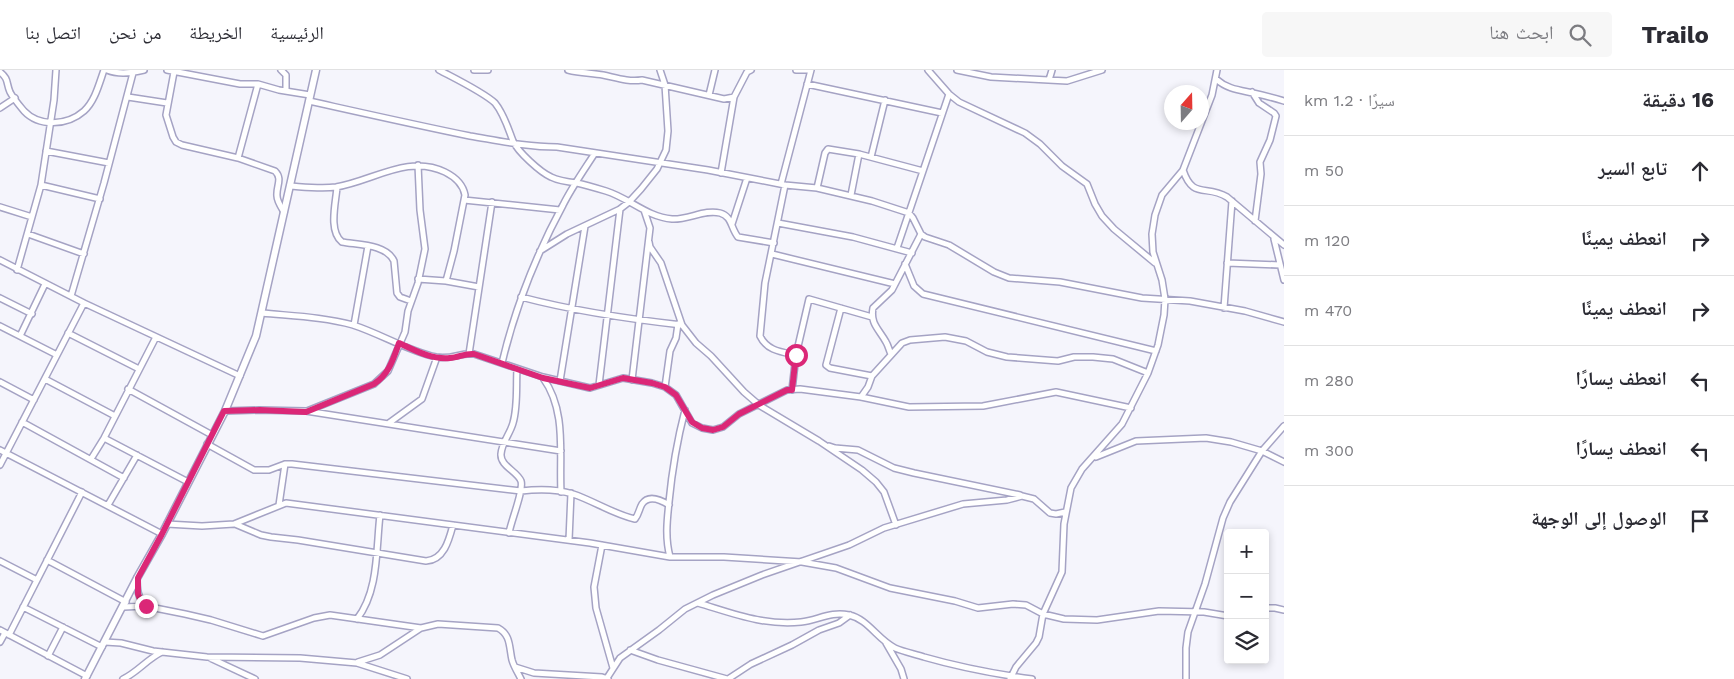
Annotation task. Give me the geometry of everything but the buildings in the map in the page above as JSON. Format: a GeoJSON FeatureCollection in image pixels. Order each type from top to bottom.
{"type":"FeatureCollection","features":[{"type":"Feature","properties":{"kind":"street"},"geometry":{"type":"LineString","coordinates":[[18,270],[41,185],[56,70]]}},
{"type":"Feature","properties":{"kind":"street"},"geometry":{"type":"LineString","coordinates":[[0,72],[6,77],[9,91],[25,112],[38,120],[50,123],[74,118],[84,110],[93,99],[105,70],[116,73],[133,73],[144,70]]}},
{"type":"Feature","properties":{"kind":"street"},"geometry":{"type":"LineString","coordinates":[[167,70],[240,84],[258,84],[430,128],[516,145],[558,147],[851,195],[909,213],[921,234],[933,241],[950,245],[988,268],[1009,278],[1060,282],[1142,298],[1190,302],[1245,311],[1284,322]]}},
{"type":"Feature","properties":{"kind":"street"},"geometry":{"type":"LineString","coordinates":[[281,70],[286,75],[286,92]]}},
{"type":"Feature","properties":{"kind":"street"},"geometry":{"type":"LineString","coordinates":[[4,633],[86,677],[162,534],[224,411],[256,336],[316,70]]}},
{"type":"Feature","properties":{"kind":"street"},"geometry":{"type":"LineString","coordinates":[[439,70],[494,103],[501,112],[516,145],[542,173],[560,181],[576,183],[608,192],[665,218],[692,218],[708,213],[722,213],[732,224],[738,236],[774,243]]}},
{"type":"Feature","properties":{"kind":"street"},"geometry":{"type":"LineString","coordinates":[[474,70],[488,70]]}},
{"type":"Feature","properties":{"kind":"street"},"geometry":{"type":"LineString","coordinates":[[568,70],[604,75],[632,82],[642,80],[665,84],[724,99],[734,96]]}},
{"type":"Feature","properties":{"kind":"street"},"geometry":{"type":"LineString","coordinates":[[540,251],[567,234],[620,209],[629,202],[660,164],[666,150],[668,131],[665,84],[660,70]]}},
{"type":"Feature","properties":{"kind":"street"},"geometry":{"type":"LineString","coordinates":[[709,95],[715,70]]}},
{"type":"Feature","properties":{"kind":"street"},"geometry":{"type":"LineString","coordinates":[[721,173],[734,96],[747,72],[751,70]]}},
{"type":"Feature","properties":{"kind":"street"},"geometry":{"type":"LineString","coordinates":[[796,70],[809,70],[765,283],[760,336],[770,348],[796,355]]}},
{"type":"Feature","properties":{"kind":"street"},"geometry":{"type":"LineString","coordinates":[[928,70],[949,94],[959,102],[1024,133],[1040,144],[1062,166],[1087,184],[1095,204],[1108,222],[1156,264]]}},
{"type":"Feature","properties":{"kind":"street"},"geometry":{"type":"LineString","coordinates":[[957,70],[991,77],[1067,81],[1102,70]]}},
{"type":"Feature","properties":{"kind":"street"},"geometry":{"type":"LineString","coordinates":[[1049,80],[1052,70]]}},
{"type":"Feature","properties":{"kind":"street"},"geometry":{"type":"LineString","coordinates":[[1010,678],[1036,643],[1041,629],[1043,614],[1062,572],[1065,512],[1071,488],[1076,478],[1122,424],[1148,373],[1156,351],[1164,316],[1164,299],[1162,280],[1153,252],[1152,234],[1155,215],[1162,195],[1184,170],[1212,95],[1217,70]]}},
{"type":"Feature","properties":{"kind":"street"},"geometry":{"type":"LineString","coordinates":[[174,72],[166,115],[172,137],[182,145],[238,158],[268,168],[278,174],[280,181],[277,194],[284,212]]}},
{"type":"Feature","properties":{"kind":"street"},"geometry":{"type":"LineString","coordinates":[[71,296],[100,199],[133,73]]}},
{"type":"Feature","properties":{"kind":"street"},"geometry":{"type":"LineString","coordinates":[[1216,79],[1232,89],[1252,92],[1284,101]]}},
{"type":"Feature","properties":{"kind":"street"},"geometry":{"type":"LineString","coordinates":[[238,158],[258,84]]}},
{"type":"Feature","properties":{"kind":"street"},"geometry":{"type":"LineString","coordinates":[[807,84],[942,113]]}},
{"type":"Feature","properties":{"kind":"street"},"geometry":{"type":"LineString","coordinates":[[1252,92],[1258,103],[1276,116],[1269,144],[1260,162],[1261,174],[1255,221]]}},
{"type":"Feature","properties":{"kind":"street"},"geometry":{"type":"LineString","coordinates":[[896,248],[949,94]]}},
{"type":"Feature","properties":{"kind":"street"},"geometry":{"type":"LineString","coordinates":[[128,97],[167,103]]}},
{"type":"Feature","properties":{"kind":"street"},"geometry":{"type":"LineString","coordinates":[[0,108],[15,98]]}},
{"type":"Feature","properties":{"kind":"street"},"geometry":{"type":"LineString","coordinates":[[871,157],[885,100]]}},
{"type":"Feature","properties":{"kind":"street"},"geometry":{"type":"LineString","coordinates":[[817,188],[826,151],[832,149],[923,171]]}},
{"type":"Feature","properties":{"kind":"street"},"geometry":{"type":"LineString","coordinates":[[46,151],[110,163]]}},
{"type":"Feature","properties":{"kind":"street"},"geometry":{"type":"LineString","coordinates":[[502,363],[510,328],[540,251],[560,210],[595,153]]}},
{"type":"Feature","properties":{"kind":"street"},"geometry":{"type":"LineString","coordinates":[[851,195],[859,154]]}},
{"type":"Feature","properties":{"kind":"street"},"geometry":{"type":"LineString","coordinates":[[290,186],[337,187],[385,172],[418,165],[440,170],[455,178],[464,188],[464,200],[446,281]]}},
{"type":"Feature","properties":{"kind":"street"},"geometry":{"type":"LineString","coordinates":[[306,412],[374,384],[381,380],[388,371],[405,332],[425,249],[420,210],[418,165]]}},
{"type":"Feature","properties":{"kind":"street"},"geometry":{"type":"LineString","coordinates":[[1184,170],[1187,181],[1192,187],[1218,192],[1284,245]]}},
{"type":"Feature","properties":{"kind":"street"},"geometry":{"type":"LineString","coordinates":[[732,224],[747,178]]}},
{"type":"Feature","properties":{"kind":"street"},"geometry":{"type":"LineString","coordinates":[[41,185],[100,199]]}},
{"type":"Feature","properties":{"kind":"street"},"geometry":{"type":"LineString","coordinates":[[337,187],[334,221],[338,238],[342,242],[380,249],[392,256],[397,293],[400,297],[411,301]]}},
{"type":"Feature","properties":{"kind":"street"},"geometry":{"type":"LineString","coordinates":[[464,200],[560,210]]}},
{"type":"Feature","properties":{"kind":"street"},"geometry":{"type":"LineString","coordinates":[[469,354],[492,202]]}},
{"type":"Feature","properties":{"kind":"street"},"geometry":{"type":"LineString","coordinates":[[1224,308],[1232,202]]}},
{"type":"Feature","properties":{"kind":"street"},"geometry":{"type":"LineString","coordinates":[[0,207],[32,217]]}},
{"type":"Feature","properties":{"kind":"street"},"geometry":{"type":"LineString","coordinates":[[599,385],[620,209]]}},
{"type":"Feature","properties":{"kind":"street"},"geometry":{"type":"LineString","coordinates":[[632,380],[650,228],[644,210]]}},
{"type":"Feature","properties":{"kind":"street"},"geometry":{"type":"LineString","coordinates":[[778,223],[853,237],[912,253]]}},
{"type":"Feature","properties":{"kind":"street"},"geometry":{"type":"LineString","coordinates":[[560,381],[585,226]]}},
{"type":"Feature","properties":{"kind":"street"},"geometry":{"type":"LineString","coordinates":[[28,234],[84,254]]}},
{"type":"Feature","properties":{"kind":"street"},"geometry":{"type":"LineString","coordinates":[[891,354],[887,342],[874,325],[872,317],[873,308],[895,284],[921,234]]}},
{"type":"Feature","properties":{"kind":"street"},"geometry":{"type":"LineString","coordinates":[[1274,238],[1284,280]]}},
{"type":"Feature","properties":{"kind":"street"},"geometry":{"type":"LineString","coordinates":[[649,242],[661,263],[680,325],[744,392],[759,405],[824,444],[876,482],[884,492],[896,525]]}},
{"type":"Feature","properties":{"kind":"street"},"geometry":{"type":"LineString","coordinates":[[354,325],[368,246]]}},
{"type":"Feature","properties":{"kind":"street"},"geometry":{"type":"LineString","coordinates":[[772,254],[895,284]]}},
{"type":"Feature","properties":{"kind":"street"},"geometry":{"type":"LineString","coordinates":[[0,260],[84,303],[240,376]]}},
{"type":"Feature","properties":{"kind":"street"},"geometry":{"type":"LineString","coordinates":[[1227,263],[1280,265]]}},
{"type":"Feature","properties":{"kind":"street"},"geometry":{"type":"LineString","coordinates":[[905,264],[914,286],[923,294],[1156,351]]}},
{"type":"Feature","properties":{"kind":"street"},"geometry":{"type":"LineString","coordinates":[[418,279],[446,281],[479,287]]}},
{"type":"Feature","properties":{"kind":"street"},"geometry":{"type":"LineString","coordinates":[[20,336],[45,284]]}},
{"type":"Feature","properties":{"kind":"street"},"geometry":{"type":"LineString","coordinates":[[521,297],[572,309],[680,325]]}},
{"type":"Feature","properties":{"kind":"street"},"geometry":{"type":"LineString","coordinates":[[0,298],[32,314]]}},
{"type":"Feature","properties":{"kind":"street"},"geometry":{"type":"LineString","coordinates":[[792,390],[796,355],[808,299],[872,317]]}},
{"type":"Feature","properties":{"kind":"street"},"geometry":{"type":"LineString","coordinates":[[0,464],[84,303]]}},
{"type":"Feature","properties":{"kind":"street"},"geometry":{"type":"LineString","coordinates":[[840,308],[826,365],[830,368],[872,376]]}},
{"type":"Feature","properties":{"kind":"street"},"geometry":{"type":"LineString","coordinates":[[262,313],[321,319],[354,325],[399,343],[420,354],[452,358],[469,354],[502,363],[543,378],[590,388],[616,379],[632,380],[665,387],[676,395],[692,422],[702,428],[713,430],[723,427],[739,414],[777,395],[800,389],[861,396],[909,407],[925,408],[983,406],[1056,392],[1131,408]]}},
{"type":"Feature","properties":{"kind":"street"},"geometry":{"type":"LineString","coordinates":[[665,387],[670,351],[680,325]]}},
{"type":"Feature","properties":{"kind":"street"},"geometry":{"type":"LineString","coordinates":[[0,326],[57,355]]}},
{"type":"Feature","properties":{"kind":"street"},"geometry":{"type":"LineString","coordinates":[[68,333],[139,369]]}},
{"type":"Feature","properties":{"kind":"street"},"geometry":{"type":"LineString","coordinates":[[91,459],[104,438],[156,337]]}},
{"type":"Feature","properties":{"kind":"street"},"geometry":{"type":"LineString","coordinates":[[861,396],[868,387],[872,376],[891,354],[906,341],[944,337],[966,341],[987,352],[1007,357],[1058,361],[1074,357],[1093,357],[1113,360],[1148,373]]}},
{"type":"Feature","properties":{"kind":"street"},"geometry":{"type":"LineString","coordinates":[[389,424],[422,399],[437,357]]}},
{"type":"Feature","properties":{"kind":"street"},"geometry":{"type":"LineString","coordinates":[[509,533],[522,484],[519,476],[501,460],[503,443],[514,421],[517,369]]}},
{"type":"Feature","properties":{"kind":"street"},"geometry":{"type":"LineString","coordinates":[[45,378],[115,416]]}},
{"type":"Feature","properties":{"kind":"street"},"geometry":{"type":"LineString","coordinates":[[543,378],[554,396],[561,439],[560,492]]}},
{"type":"Feature","properties":{"kind":"street"},"geometry":{"type":"LineString","coordinates":[[0,382],[34,400]]}},
{"type":"Feature","properties":{"kind":"street"},"geometry":{"type":"LineString","coordinates":[[128,389],[212,435]]}},
{"type":"Feature","properties":{"kind":"street"},"geometry":{"type":"LineString","coordinates":[[670,556],[666,535],[669,504],[674,456],[685,410]]}},
{"type":"Feature","properties":{"kind":"street"},"geometry":{"type":"LineString","coordinates":[[224,411],[306,412],[561,451]]}},
{"type":"Feature","properties":{"kind":"street"},"geometry":{"type":"LineString","coordinates":[[22,422],[124,478]]}},
{"type":"Feature","properties":{"kind":"street"},"geometry":{"type":"LineString","coordinates":[[1186,679],[1188,632],[1205,584],[1223,518],[1230,502],[1262,451],[1284,426]]}},
{"type":"Feature","properties":{"kind":"street"},"geometry":{"type":"LineString","coordinates":[[104,438],[188,482]]}},
{"type":"Feature","properties":{"kind":"street"},"geometry":{"type":"LineString","coordinates":[[1093,458],[1136,441],[1217,439],[1262,451],[1284,462]]}},
{"type":"Feature","properties":{"kind":"street"},"geometry":{"type":"LineString","coordinates":[[207,444],[254,470],[269,470],[285,464],[292,464],[521,492],[539,490],[571,493],[635,519],[638,517],[642,504],[648,499],[657,499],[669,504]]}},
{"type":"Feature","properties":{"kind":"street"},"geometry":{"type":"LineString","coordinates":[[824,444],[835,448],[858,450],[894,468],[1034,499],[1050,513],[1065,512]]}},
{"type":"Feature","properties":{"kind":"street"},"geometry":{"type":"LineString","coordinates":[[0,450],[162,534]]}},
{"type":"Feature","properties":{"kind":"street"},"geometry":{"type":"LineString","coordinates":[[108,505],[137,455]]}},
{"type":"Feature","properties":{"kind":"street"},"geometry":{"type":"LineString","coordinates":[[279,505],[285,464]]}},
{"type":"Feature","properties":{"kind":"street"},"geometry":{"type":"LineString","coordinates":[[0,642],[4,633],[23,607],[82,492]]}},
{"type":"Feature","properties":{"kind":"street"},"geometry":{"type":"LineString","coordinates":[[569,540],[571,493]]}},
{"type":"Feature","properties":{"kind":"street"},"geometry":{"type":"LineString","coordinates":[[515,667],[534,673],[607,678],[620,658],[685,609],[698,603],[762,575],[802,562],[896,525],[963,504],[1007,500],[1022,496]]}},
{"type":"Feature","properties":{"kind":"street"},"geometry":{"type":"LineString","coordinates":[[167,524],[202,526],[234,524],[286,503],[569,540],[670,556],[802,562],[836,568],[890,588],[978,608],[1026,604],[1043,614],[1064,619],[1097,620],[1159,611],[1224,616]]}},
{"type":"Feature","properties":{"kind":"street"},"geometry":{"type":"LineString","coordinates":[[357,619],[367,603],[371,589],[380,515]]}},
{"type":"Feature","properties":{"kind":"street"},"geometry":{"type":"LineString","coordinates":[[234,524],[271,538],[298,540],[426,561],[432,561],[440,555],[447,544],[453,525]]}},
{"type":"Feature","properties":{"kind":"street"},"geometry":{"type":"LineString","coordinates":[[602,546],[594,587],[596,608],[613,668]]}},
{"type":"Feature","properties":{"kind":"street"},"geometry":{"type":"LineString","coordinates":[[47,560],[125,604],[146,606],[211,620],[264,636],[314,618],[330,615],[421,628]]}},
{"type":"Feature","properties":{"kind":"street"},"geometry":{"type":"LineString","coordinates":[[0,561],[37,580]]}},
{"type":"Feature","properties":{"kind":"street"},"geometry":{"type":"LineString","coordinates":[[138,578],[138,594],[146,606]]}},
{"type":"Feature","properties":{"kind":"street"},"geometry":{"type":"LineString","coordinates":[[698,603],[761,622],[803,622],[829,614],[851,615],[864,622],[894,648],[948,664],[1010,678],[1032,679]]}},
{"type":"Feature","properties":{"kind":"street"},"geometry":{"type":"LineString","coordinates":[[23,607],[62,627],[104,644],[121,643],[162,652],[207,657],[300,658],[357,662],[407,679]]}},
{"type":"Feature","properties":{"kind":"street"},"geometry":{"type":"LineString","coordinates":[[1269,608],[1284,610]]}},
{"type":"Feature","properties":{"kind":"street"},"geometry":{"type":"LineString","coordinates":[[630,650],[727,679],[751,664],[819,630],[839,623],[851,615]]}},
{"type":"Feature","properties":{"kind":"street"},"geometry":{"type":"LineString","coordinates":[[357,662],[380,655],[421,628],[438,624],[498,628],[508,638],[515,667],[521,679]]}},
{"type":"Feature","properties":{"kind":"street"},"geometry":{"type":"LineString","coordinates":[[48,656],[62,627]]}},
{"type":"Feature","properties":{"kind":"street"},"geometry":{"type":"LineString","coordinates":[[883,639],[901,669],[904,679]]}},
{"type":"Feature","properties":{"kind":"street"},"geometry":{"type":"LineString","coordinates":[[123,679],[134,674],[154,656],[162,652]]}},
{"type":"Feature","properties":{"kind":"street"},"geometry":{"type":"LineString","coordinates":[[207,657],[255,679]]}},
{"type":"Feature","properties":{"kind":"street"},"geometry":{"type":"LineString","coordinates":[[240,679],[241,672]]}},
{"type":"Feature","properties":{"kind":"route"},"geometry":{"type":"LineString","coordinates":[[146,606],[138,594],[138,578],[224,411],[306,412],[320,407],[381,380],[388,371],[399,343],[420,354],[445,359],[465,354],[474,354],[543,378],[590,388],[623,378],[652,383],[665,387],[676,395],[692,422],[702,428],[713,430],[723,427],[739,414],[787,390],[792,390],[796,355]]}}]}
